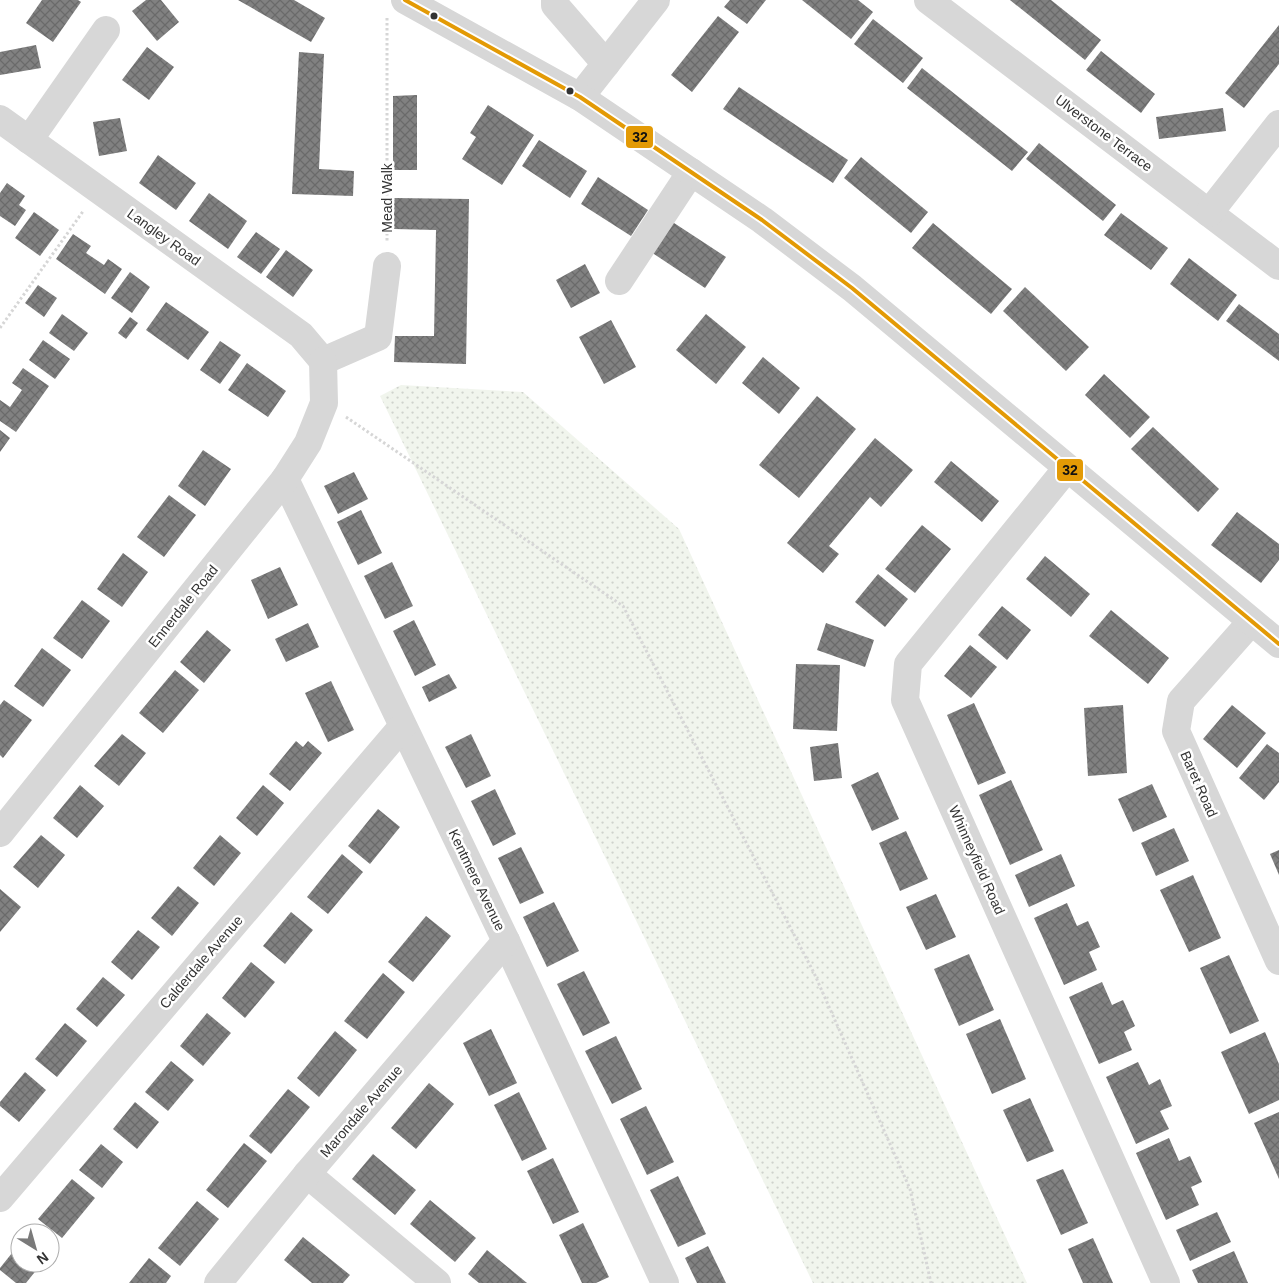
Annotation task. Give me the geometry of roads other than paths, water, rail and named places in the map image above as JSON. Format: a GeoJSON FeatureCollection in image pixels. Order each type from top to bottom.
{"type":"FeatureCollection","features":[{"type":"Feature","properties":{"kind":"street"},"geometry":{"type":"LineString","coordinates":[[555,0],[555,5],[606,64]]}},
{"type":"Feature","properties":{"kind":"street"},"geometry":{"type":"LineString","coordinates":[[580,97],[656,0]]}},
{"type":"Feature","properties":{"kind":"street","name":"Ulverstone Terrace"},"geometry":{"type":"LineString","coordinates":[[928,0],[1279,266]]}},
{"type":"Feature","properties":{"kind":"street"},"geometry":{"type":"LineString","coordinates":[[396,5],[580,97],[762,220],[852,288],[1279,644]]}},
{"type":"Feature","properties":{"kind":"street"},"geometry":{"type":"LineString","coordinates":[[29,140],[106,30]]}},
{"type":"Feature","properties":{"kind":"street","name":"Langley Road"},"geometry":{"type":"LineString","coordinates":[[0,119],[301,335],[323,361]]}},
{"type":"Feature","properties":{"kind":"street"},"geometry":{"type":"LineString","coordinates":[[1209,213],[1279,124]]}},
{"type":"Feature","properties":{"kind":"street"},"geometry":{"type":"LineString","coordinates":[[619,281],[691,172]]}},
{"type":"Feature","properties":{"kind":"street"},"geometry":{"type":"LineString","coordinates":[[323,361],[378,337],[387,266]]}},
{"type":"Feature","properties":{"kind":"street","name":"Ennerdale Road"},"geometry":{"type":"LineString","coordinates":[[0,833],[285,479],[308,443],[324,403],[323,361]]}},
{"type":"Feature","properties":{"kind":"street","name":"Whinneyfield Road"},"geometry":{"type":"LineString","coordinates":[[1067,468],[908,664],[905,700],[1166,1283]]}},
{"type":"Feature","properties":{"kind":"street","name":"Kentmere Avenue"},"geometry":{"type":"LineString","coordinates":[[285,479],[506,941],[665,1283]]}},
{"type":"Feature","properties":{"kind":"street","name":"Baret Road"},"geometry":{"type":"LineString","coordinates":[[1252,622],[1181,701],[1176,731],[1279,961]]}},
{"type":"Feature","properties":{"kind":"street","name":"Calderdale Avenue"},"geometry":{"type":"LineString","coordinates":[[0,1198],[402,727]]}},
{"type":"Feature","properties":{"kind":"street","name":"Marondale Avenue"},"geometry":{"type":"LineString","coordinates":[[218,1283],[307,1174],[506,941]]}},
{"type":"Feature","properties":{"kind":"street"},"geometry":{"type":"LineString","coordinates":[[307,1174],[437,1283]]}}]}
